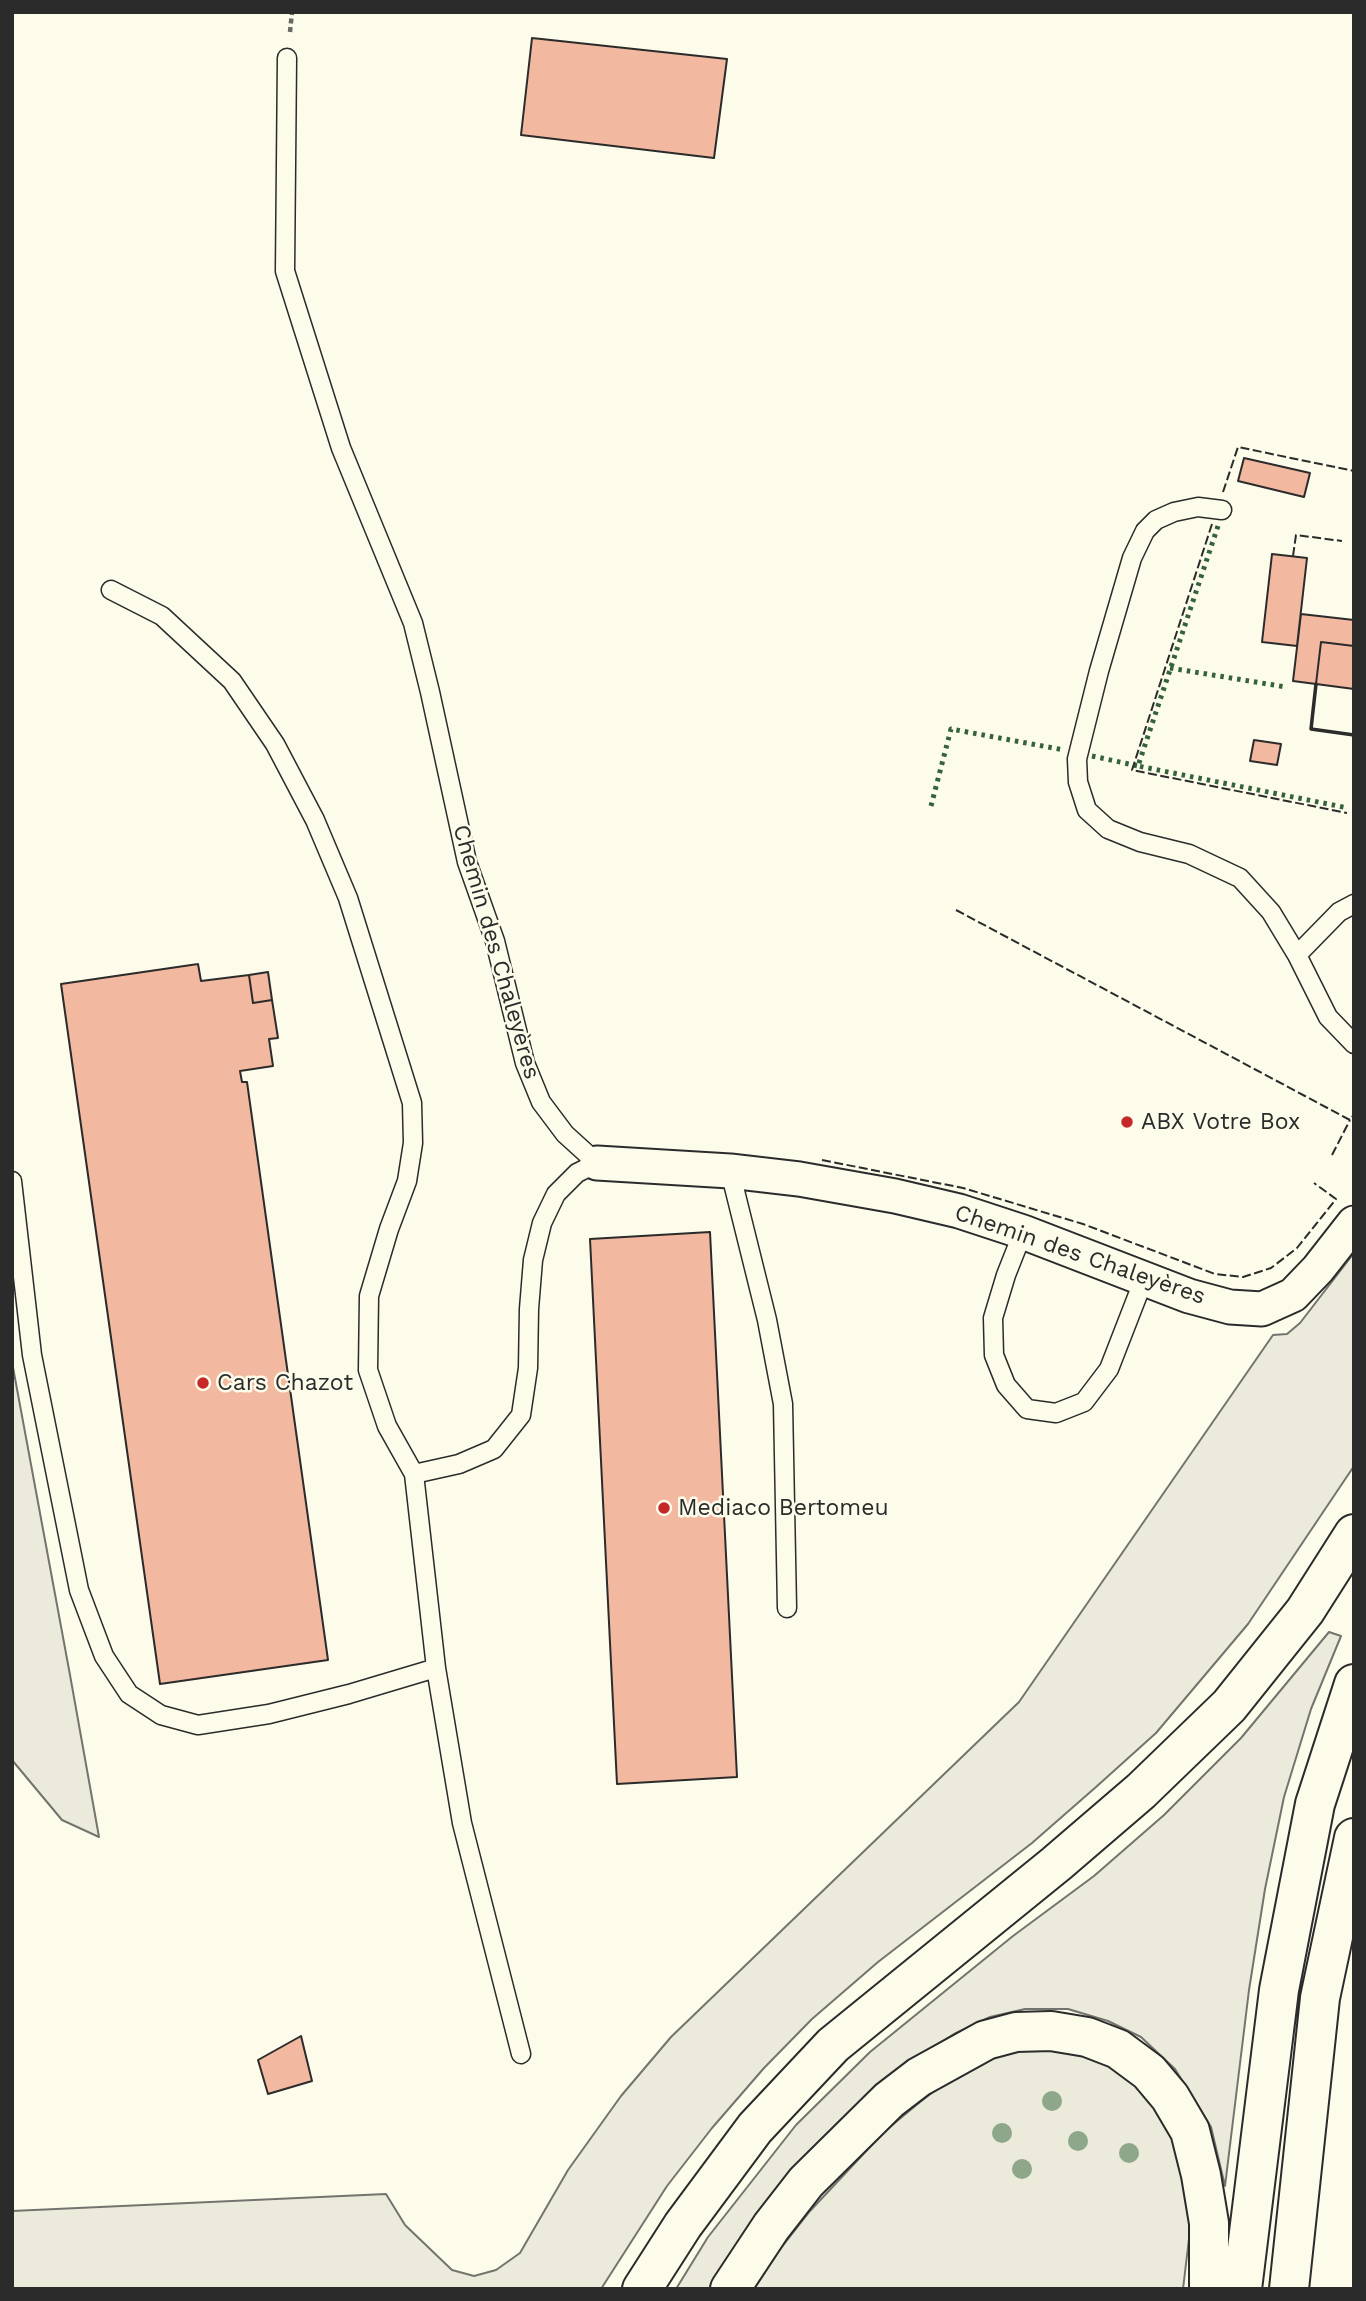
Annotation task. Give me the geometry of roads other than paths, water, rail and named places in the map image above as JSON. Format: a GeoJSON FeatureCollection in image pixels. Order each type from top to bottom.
{"type":"FeatureCollection","features":[{"type":"Feature","properties":{"kind":"highway"},"geometry":{"type":"LineString","coordinates":[[642,2289],[682,2225],[755,2128],[833,2045],[1075,1848],[1141,1791],[1229,1706],[1305,1611],[1354,1534]]}},
{"type":"Feature","properties":{"kind":"highway"},"geometry":{"type":"LineString","coordinates":[[1242,2289],[1279,1990],[1315,1804],[1354,1684]]}},
{"type":"Feature","properties":{"kind":"highway"},"geometry":{"type":"LineString","coordinates":[[1289,2289],[1320,1998],[1354,1838]]}},
{"type":"Feature","properties":{"kind":"highway"},"geometry":{"type":"LineString","coordinates":[[730,2289],[771,2227],[806,2182],[889,2100],[919,2077],[986,2040],[1016,2032],[1051,2031],[1087,2037],[1118,2049],[1149,2072],[1170,2097],[1190,2131],[1201,2175],[1209,2223],[1209,2289]]}},
{"type":"Feature","properties":{"kind":"street","name":"Chemin des Chaleyères"},"geometry":{"type":"LineString","coordinates":[[597,1163],[730,1171],[799,1179],[895,1196],[959,1211],[1023,1231],[1189,1297],[1230,1307],[1262,1309],[1293,1295],[1318,1269],[1354,1223]]}},
{"type":"Feature","properties":{"kind":"lane","name":"Chemin des Chaleyères"},"geometry":{"type":"LineString","coordinates":[[287,58],[285,271],[341,448],[413,623],[467,862],[495,941],[525,1063],[541,1102],[565,1134],[597,1163]]}},
{"type":"Feature","properties":{"kind":"lane"},"geometry":{"type":"LineString","coordinates":[[1222,510],[1198,507],[1174,512],[1156,520],[1145,531],[1132,558],[1092,698],[1077,759],[1078,782],[1087,810],[1108,829],[1140,842],[1189,854],[1240,878],[1271,912],[1297,955],[1328,1017],[1354,1044]]}},
{"type":"Feature","properties":{"kind":"lane"},"geometry":{"type":"LineString","coordinates":[[111,590],[162,616],[232,681],[281,755],[316,820],[348,898],[412,1103],[413,1143],[407,1181],[369,1296],[368,1370],[387,1426],[414,1474],[436,1668],[463,1823],[521,2054]]}},
{"type":"Feature","properties":{"kind":"lane"},"geometry":{"type":"LineString","coordinates":[[1297,955],[1339,912],[1354,904]]}},
{"type":"Feature","properties":{"kind":"lane"},"geometry":{"type":"LineString","coordinates":[[414,1474],[459,1464],[494,1449],[521,1415],[528,1368],[533,1260],[542,1223],[556,1194],[577,1173],[597,1163]]}},
{"type":"Feature","properties":{"kind":"lane"},"geometry":{"type":"LineString","coordinates":[[730,1171],[783,1404],[787,1608]]}},
{"type":"Feature","properties":{"kind":"lane"},"geometry":{"type":"LineString","coordinates":[[12,1181],[32,1355],[73,1566],[79,1590],[104,1656],[129,1694],[161,1715],[198,1725],[269,1714],[436,1668]]}},
{"type":"Feature","properties":{"kind":"lane"},"geometry":{"type":"LineString","coordinates":[[1023,1231],[993,1318],[994,1354],[1006,1385],[1027,1409],[1056,1413],[1084,1402],[1108,1369],[1144,1279]]}},
{"type":"Feature","properties":{"kind":"place","name":"ABX Votre Box"},"geometry":{"type":"Point","coordinates":[1127,1122]}},
{"type":"Feature","properties":{"kind":"place","name":"Cars Chazot"},"geometry":{"type":"Point","coordinates":[203,1383]}},
{"type":"Feature","properties":{"kind":"place","name":"Mediaco Bertomeu"},"geometry":{"type":"Point","coordinates":[664,1508]}}]}
